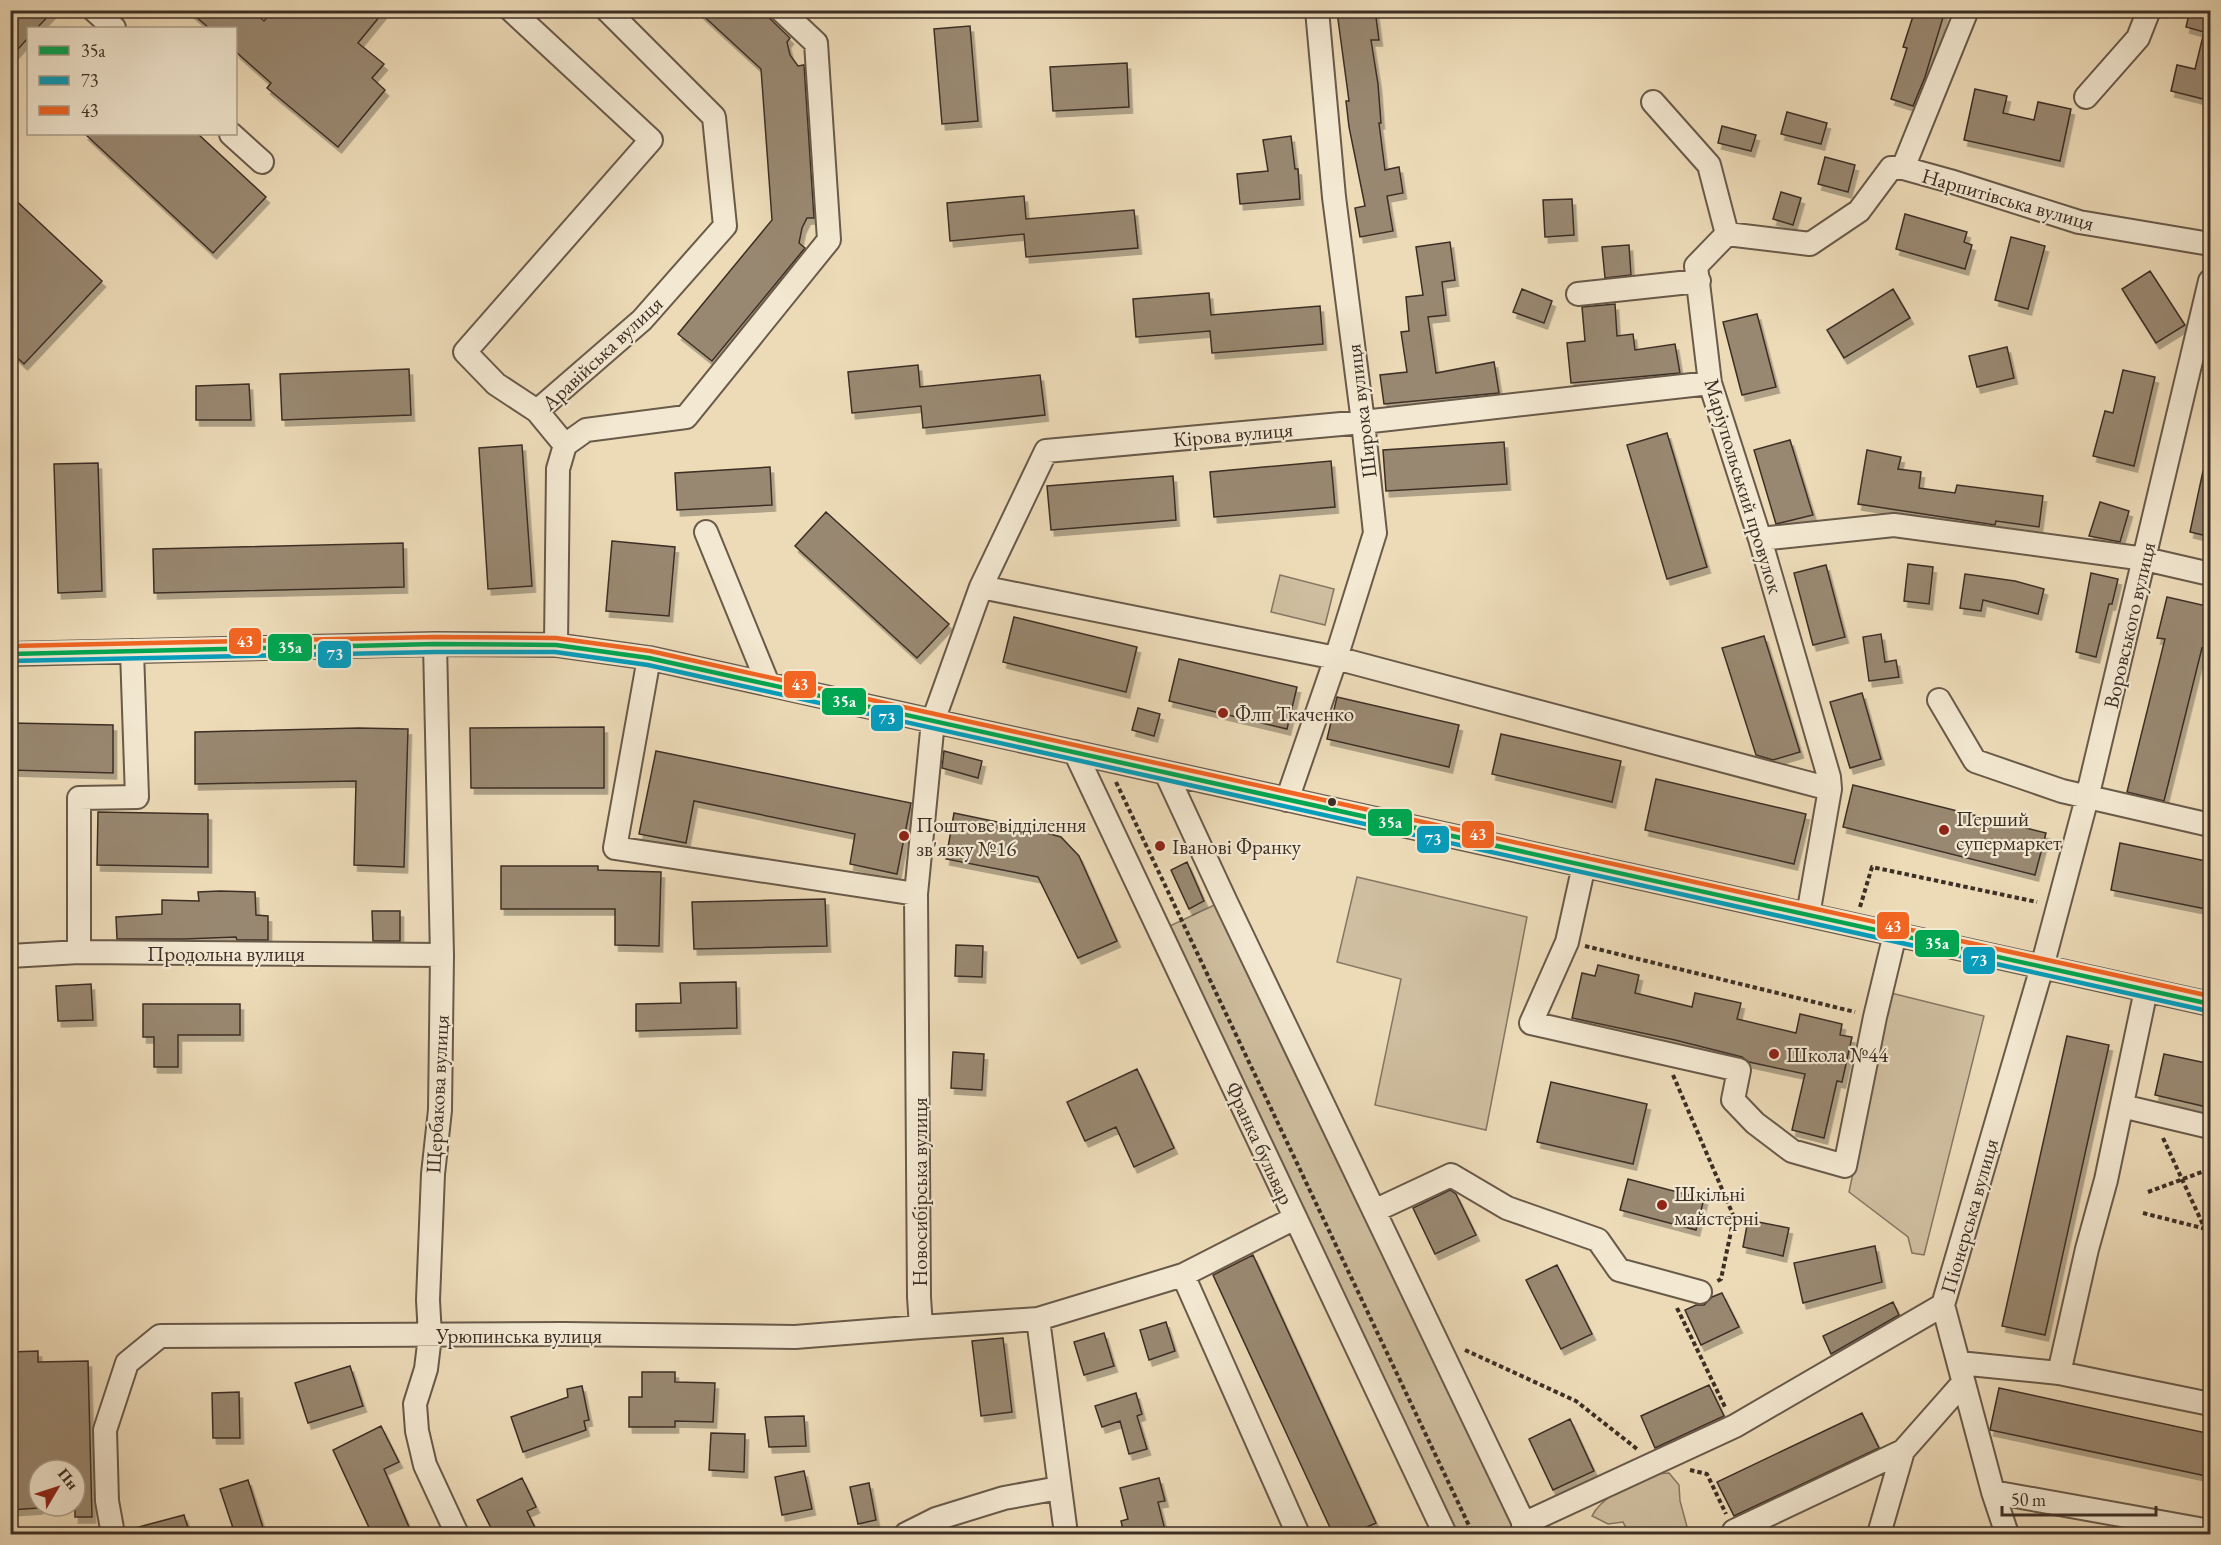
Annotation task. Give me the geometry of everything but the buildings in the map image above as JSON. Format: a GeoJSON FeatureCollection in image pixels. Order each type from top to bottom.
{"type":"FeatureCollection","features":[{"type":"Feature","properties":{"kind":"street"},"geometry":{"type":"LineString","coordinates":[[94,10],[113,27]]}},
{"type":"Feature","properties":{"kind":"street"},"geometry":{"type":"LineString","coordinates":[[511,10],[651,140],[465,352],[496,384],[537,411]]}},
{"type":"Feature","properties":{"kind":"street","name":"Аравійська вулиця"},"geometry":{"type":"LineString","coordinates":[[564,445],[537,411],[642,320],[725,226],[714,117],[607,10]]}},
{"type":"Feature","properties":{"kind":"street"},"geometry":{"type":"LineString","coordinates":[[556,645],[558,469],[564,445],[586,430],[686,417],[829,240],[816,43],[781,10]]}},
{"type":"Feature","properties":{"kind":"street","name":"Широка вулиця"},"geometry":{"type":"LineString","coordinates":[[1287,800],[1336,658],[1375,532],[1334,197],[1317,10]]}},
{"type":"Feature","properties":{"kind":"street","name":"Нарпитівська вулиця"},"geometry":{"type":"LineString","coordinates":[[1967,10],[1903,168],[2079,222],[2211,244]]}},
{"type":"Feature","properties":{"kind":"street"},"geometry":{"type":"LineString","coordinates":[[2086,97],[2138,38],[2148,10]]}},
{"type":"Feature","properties":{"kind":"street"},"geometry":{"type":"LineString","coordinates":[[1653,102],[1709,165],[1727,234],[1810,244],[1859,211],[1891,168],[1903,168]]}},
{"type":"Feature","properties":{"kind":"street"},"geometry":{"type":"LineString","coordinates":[[232,135],[262,162]]}},
{"type":"Feature","properties":{"kind":"street","name":"Маріупольський провулок"},"geometry":{"type":"LineString","coordinates":[[1727,234],[1696,266],[1710,382],[1760,539],[1829,777],[1830,789],[1808,915]]}},
{"type":"Feature","properties":{"kind":"street"},"geometry":{"type":"LineString","coordinates":[[1578,294],[1699,281]]}},
{"type":"Feature","properties":{"kind":"street","name":"Воровського вулиця"},"geometry":{"type":"LineString","coordinates":[[2042,967],[2087,798],[2211,281]]}},
{"type":"Feature","properties":{"kind":"street","name":"Кірова вулиця"},"geometry":{"type":"LineString","coordinates":[[933,721],[981,587],[1046,451],[1363,422],[1710,382]]}},
{"type":"Feature","properties":{"kind":"street"},"geometry":{"type":"LineString","coordinates":[[1760,539],[1894,525],[2145,559],[2211,574]]}},
{"type":"Feature","properties":{"kind":"street"},"geometry":{"type":"LineString","coordinates":[[706,532],[768,684]]}},
{"type":"Feature","properties":{"kind":"street"},"geometry":{"type":"LineString","coordinates":[[981,587],[1336,658],[1830,789]]}},
{"type":"Feature","properties":{"kind":"street"},"geometry":{"type":"LineString","coordinates":[[10,654],[435,644],[556,645],[649,658],[2211,1004]]}},
{"type":"Feature","properties":{"kind":"street","name":"Щербакова вулиця"},"geometry":{"type":"LineString","coordinates":[[435,644],[442,955],[440,1110],[434,1174],[428,1300],[430,1336],[426,1369],[415,1404],[417,1431],[425,1465],[457,1534]]}},
{"type":"Feature","properties":{"kind":"street"},"geometry":{"type":"LineString","coordinates":[[79,952],[79,798],[137,797],[132,651]]}},
{"type":"Feature","properties":{"kind":"street"},"geometry":{"type":"LineString","coordinates":[[649,658],[615,848],[916,894]]}},
{"type":"Feature","properties":{"kind":"street"},"geometry":{"type":"LineString","coordinates":[[1939,700],[1975,761],[2087,798],[2211,825]]}},
{"type":"Feature","properties":{"kind":"street","name":"Новосибірська вулиця"},"geometry":{"type":"LineString","coordinates":[[921,1327],[916,894],[933,721]]}},
{"type":"Feature","properties":{"kind":"street","name":"Франка бульвар"},"geometry":{"type":"LineString","coordinates":[[1074,752],[1445,1534]]}},
{"type":"Feature","properties":{"kind":"street"},"geometry":{"type":"LineString","coordinates":[[1166,773],[1526,1529],[1655,1462],[1735,1425],[1943,1305]]}},
{"type":"Feature","properties":{"kind":"street"},"geometry":{"type":"LineString","coordinates":[[1584,865],[1567,942],[1531,1023],[1739,1070],[1733,1100],[1755,1123],[1792,1151],[1845,1166],[1875,1017],[1895,934]]}},
{"type":"Feature","properties":{"kind":"street","name":"Продольна вулиця"},"geometry":{"type":"LineString","coordinates":[[10,956],[79,952],[442,955]]}},
{"type":"Feature","properties":{"kind":"street","name":"Піонерська вулиця"},"geometry":{"type":"LineString","coordinates":[[2007,1534],[1993,1492],[1943,1305],[2042,967]]}},
{"type":"Feature","properties":{"kind":"street"},"geometry":{"type":"LineString","coordinates":[[2060,1373],[2122,1106],[2146,990]]}},
{"type":"Feature","properties":{"kind":"street"},"geometry":{"type":"LineString","coordinates":[[2122,1106],[2211,1127]]}},
{"type":"Feature","properties":{"kind":"street"},"geometry":{"type":"LineString","coordinates":[[1374,1211],[1451,1174],[1507,1208],[1598,1240],[1619,1270],[1700,1292]]}},
{"type":"Feature","properties":{"kind":"street"},"geometry":{"type":"LineString","coordinates":[[921,1327],[1038,1319],[1183,1275],[1295,1218]]}},
{"type":"Feature","properties":{"kind":"street"},"geometry":{"type":"LineString","coordinates":[[1183,1275],[1298,1534]]}},
{"type":"Feature","properties":{"kind":"street"},"geometry":{"type":"LineString","coordinates":[[1038,1319],[1066,1534]]}},
{"type":"Feature","properties":{"kind":"street","name":"Урюпинська вулиця"},"geometry":{"type":"LineString","coordinates":[[113,1534],[107,1501],[105,1430],[127,1363],[160,1336],[795,1336],[921,1327]]}},
{"type":"Feature","properties":{"kind":"street"},"geometry":{"type":"LineString","coordinates":[[1879,1534],[1903,1451],[1961,1373],[2060,1373],[2211,1404]]}},
{"type":"Feature","properties":{"kind":"street"},"geometry":{"type":"LineString","coordinates":[[1734,1531],[1903,1451]]}},
{"type":"Feature","properties":{"kind":"street"},"geometry":{"type":"LineString","coordinates":[[906,1534],[936,1519],[1004,1498],[1059,1488]]}},
{"type":"Feature","properties":{"kind":"street"},"geometry":{"type":"LineString","coordinates":[[1993,1492],[2211,1531]]}},
{"type":"Feature","properties":{"kind":"path"},"geometry":{"type":"LineString","coordinates":[[1105,759],[1473,1534]]}},
{"type":"Feature","properties":{"kind":"path"},"geometry":{"type":"LineString","coordinates":[[1864,895],[1872,867],[2058,907]]}},
{"type":"Feature","properties":{"kind":"path"},"geometry":{"type":"LineString","coordinates":[[1567,942],[1875,1017]]}},
{"type":"Feature","properties":{"kind":"path"},"geometry":{"type":"LineString","coordinates":[[1663,1053],[1734,1217],[1720,1279],[1676,1306],[1735,1425]]}},
{"type":"Feature","properties":{"kind":"path"},"geometry":{"type":"LineString","coordinates":[[2151,1113],[2208,1229],[2208,1302]]}},
{"type":"Feature","properties":{"kind":"path"},"geometry":{"type":"LineString","coordinates":[[2148,1192],[2211,1169]]}},
{"type":"Feature","properties":{"kind":"path"},"geometry":{"type":"LineString","coordinates":[[2143,1213],[2208,1229]]}},
{"type":"Feature","properties":{"kind":"path"},"geometry":{"type":"LineString","coordinates":[[1464,1349],[1576,1401],[1655,1462],[1707,1474],[1734,1531]]}},
{"type":"Feature","properties":{"kind":"shaded area"},"geometry":{"type":"Polygon","coordinates":[[[1280,575],[1334,589],[1325,625],[1271,612],[1280,575]]]}},
{"type":"Feature","properties":{"kind":"shaded area"},"geometry":{"type":"Polygon","coordinates":[[[1357,877],[1527,917],[1486,1130],[1375,1105],[1401,979],[1337,962],[1357,877]]]}},
{"type":"Feature","properties":{"kind":"shaded area"},"geometry":{"type":"Polygon","coordinates":[[[1225,900],[1529,1534],[1445,1534],[1159,931],[1225,900]]]}},
{"type":"Feature","properties":{"kind":"shaded area"},"geometry":{"type":"Polygon","coordinates":[[[1891,993],[1984,1016],[1924,1255],[1912,1253],[1908,1237],[1849,1192],[1891,993]]]}},
{"type":"Feature","properties":{"kind":"shaded area"},"geometry":{"type":"Polygon","coordinates":[[[1669,1473],[1679,1485],[1680,1501],[1689,1534],[1629,1534],[1623,1522],[1608,1524],[1592,1516],[1602,1503],[1625,1486],[1650,1475],[1669,1473]]]}},
{"type":"Feature","properties":{"kind":"transit line","name":"43"},"geometry":{"type":"LineString","coordinates":[[10,646],[435,637],[556,638],[650,651],[2210,996]]}},
{"type":"Feature","properties":{"kind":"transit line","name":"35а"},"geometry":{"type":"LineString","coordinates":[[10,654],[435,644],[556,645],[649,658],[2210,1004]]}},
{"type":"Feature","properties":{"kind":"transit line","name":"73"},"geometry":{"type":"LineString","coordinates":[[10,661],[435,652],[555,652],[648,665],[2208,1011]]}},
{"type":"Feature","properties":{"kind":"place","name":"Флп Ткаченко"},"geometry":{"type":"Point","coordinates":[1223,713]}},
{"type":"Feature","properties":{"kind":"place","name":"Перший супермаркет"},"geometry":{"type":"Point","coordinates":[1944,830]}},
{"type":"Feature","properties":{"kind":"place","name":"Поштове відділення зв'язку №16"},"geometry":{"type":"Point","coordinates":[904,836]}},
{"type":"Feature","properties":{"kind":"place","name":"Іванові Франку"},"geometry":{"type":"Point","coordinates":[1160,846]}},
{"type":"Feature","properties":{"kind":"place","name":"Школа №44"},"geometry":{"type":"Point","coordinates":[1774,1054]}},
{"type":"Feature","properties":{"kind":"place","name":"Шкільні майстерні"},"geometry":{"type":"Point","coordinates":[1662,1205]}}]}
